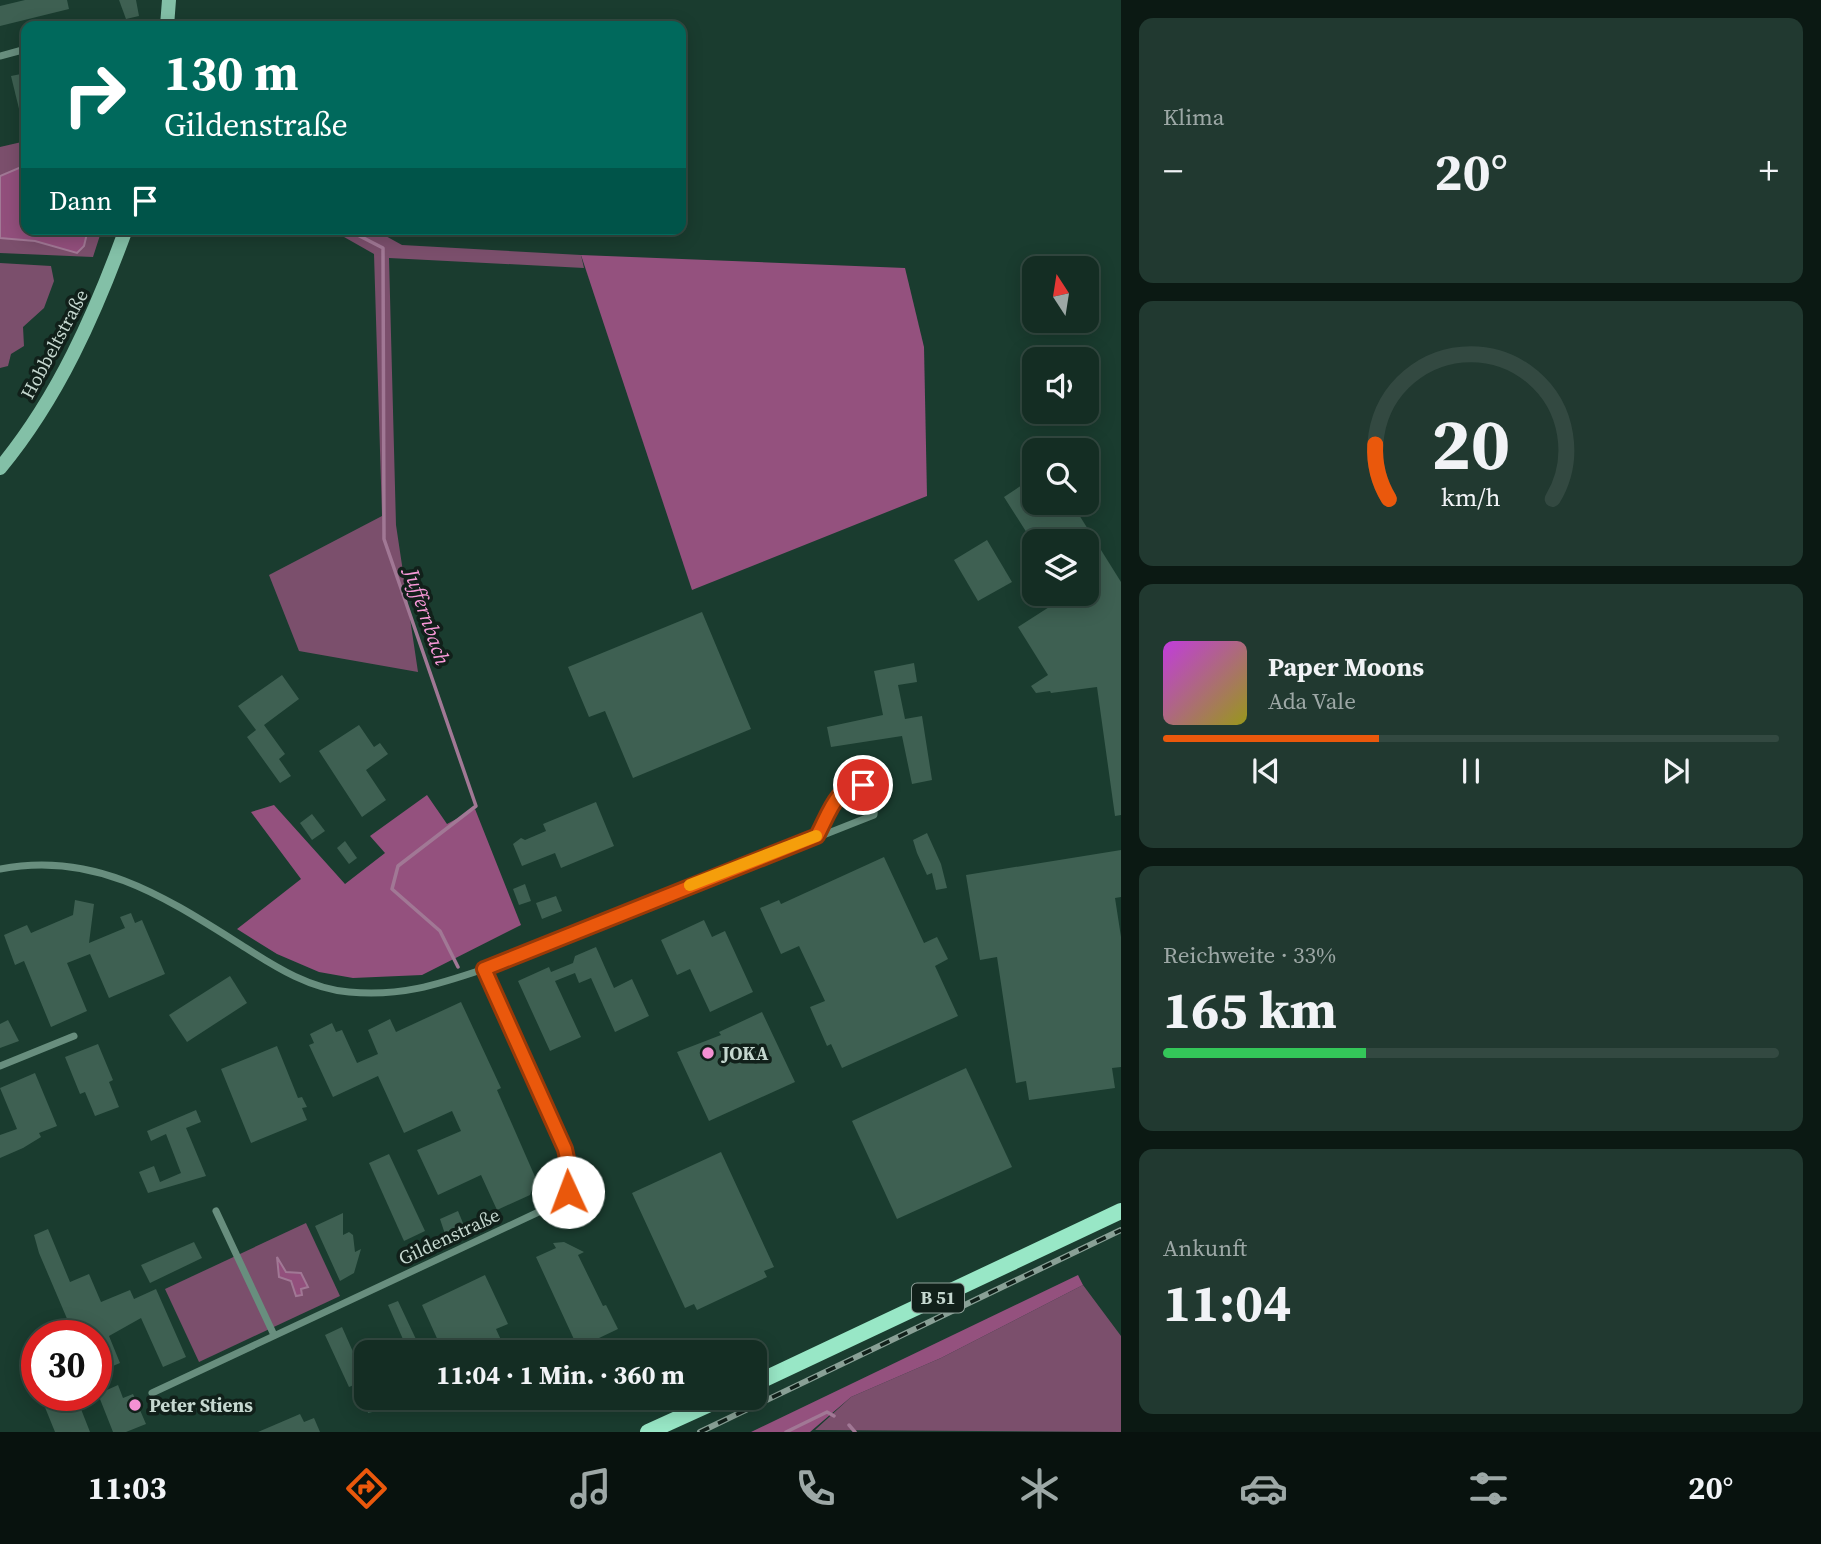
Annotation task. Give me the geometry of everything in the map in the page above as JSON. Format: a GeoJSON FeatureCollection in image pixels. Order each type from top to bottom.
{"type":"FeatureCollection","features":[{"type":"Feature","properties":{"kind":"main road","name":"B 51"},"geometry":{"type":"LineString","coordinates":[[767,1378],[1121,1211]]}},
{"type":"Feature","properties":{"kind":"main road"},"geometry":{"type":"LineString","coordinates":[[648,1432],[697,1410]]}},
{"type":"Feature","properties":{"kind":"street"},"geometry":{"type":"LineString","coordinates":[[167,21],[169,0]]}},
{"type":"Feature","properties":{"kind":"street"},"geometry":{"type":"LineString","coordinates":[[0,55],[21,50]]}},
{"type":"Feature","properties":{"kind":"street","name":"Hobbeltstraße"},"geometry":{"type":"LineString","coordinates":[[0,468],[71,360],[125,235]]}},
{"type":"Feature","properties":{"kind":"street"},"geometry":{"type":"LineString","coordinates":[[0,869],[58,864],[122,878],[148,889],[272,964],[309,983],[347,992],[423,990],[484,969],[873,815],[875,801],[872,791],[863,785],[854,785],[843,790],[817,836]]}},
{"type":"Feature","properties":{"kind":"street","name":"Gildenstraße"},"geometry":{"type":"LineString","coordinates":[[152,1393],[545,1209],[568,1192],[570,1172],[565,1149],[484,969]]}},
{"type":"Feature","properties":{"kind":"street"},"geometry":{"type":"LineString","coordinates":[[0,1066],[74,1036]]}},
{"type":"Feature","properties":{"kind":"street"},"geometry":{"type":"LineString","coordinates":[[216,1211],[274,1335]]}},
{"type":"Feature","properties":{"kind":"shaded area"},"geometry":{"type":"Polygon","coordinates":[[[21,142],[21,167],[0,176],[0,147],[21,142]]]}},
{"type":"Feature","properties":{"kind":"shaded area"},"geometry":{"type":"Polygon","coordinates":[[[21,167],[21,235],[87,235],[84,246],[77,253],[35,241],[0,238],[0,176],[21,167]]]}},
{"type":"Feature","properties":{"kind":"shaded area"},"geometry":{"type":"Polygon","coordinates":[[[87,235],[100,235],[93,257],[0,253],[0,238],[84,246],[87,235]]]}},
{"type":"Feature","properties":{"kind":"shaded area"},"geometry":{"type":"Polygon","coordinates":[[[341,235],[384,235],[402,245],[581,255],[584,268],[389,258],[396,525],[418,672],[299,651],[269,575],[382,516],[374,254],[341,235]]]}},
{"type":"Feature","properties":{"kind":"shaded area"},"geometry":{"type":"Polygon","coordinates":[[[581,255],[905,268],[924,347],[927,496],[692,590],[581,255]]]}},
{"type":"Feature","properties":{"kind":"shaded area"},"geometry":{"type":"Polygon","coordinates":[[[0,263],[51,266],[54,281],[44,308],[23,327],[24,346],[11,354],[8,366],[0,368],[0,263]]]}},
{"type":"Feature","properties":{"kind":"shaded area"},"geometry":{"type":"Polygon","coordinates":[[[427,795],[447,824],[475,809],[521,925],[422,975],[353,978],[319,972],[277,954],[237,929],[301,879],[251,812],[274,805],[345,884],[385,853],[370,836],[427,795]]]}},
{"type":"Feature","properties":{"kind":"shaded area"},"geometry":{"type":"Polygon","coordinates":[[[306,1223],[340,1296],[199,1362],[165,1289],[306,1223]]]}},
{"type":"Feature","properties":{"kind":"shaded area"},"geometry":{"type":"Polygon","coordinates":[[[277,1257],[286,1272],[301,1273],[308,1287],[301,1289],[302,1295],[296,1296],[291,1281],[279,1277],[277,1257]]]}},
{"type":"Feature","properties":{"kind":"shaded area"},"geometry":{"type":"Polygon","coordinates":[[[1078,1275],[1083,1285],[941,1358],[851,1397],[810,1432],[751,1432],[1078,1275]]]}},
{"type":"Feature","properties":{"kind":"shaded area"},"geometry":{"type":"Polygon","coordinates":[[[1083,1285],[1121,1336],[1121,1432],[815,1430],[851,1397],[941,1358],[1083,1285]]]}},
{"type":"Feature","properties":{"kind":"building"},"geometry":{"type":"Polygon","coordinates":[[[25,0],[67,0],[69,9],[0,26],[0,6],[25,0]]]}},
{"type":"Feature","properties":{"kind":"building"},"geometry":{"type":"Polygon","coordinates":[[[119,0],[136,0],[139,16],[126,19],[119,0]]]}},
{"type":"Feature","properties":{"kind":"building"},"geometry":{"type":"Polygon","coordinates":[[[21,74],[21,117],[11,76],[21,74]]]}},
{"type":"Feature","properties":{"kind":"building"},"geometry":{"type":"Polygon","coordinates":[[[1022,485],[1022,515],[1079,515],[1088,529],[1024,529],[1004,497],[1022,485]]]}},
{"type":"Feature","properties":{"kind":"building"},"geometry":{"type":"Polygon","coordinates":[[[987,540],[1012,582],[978,601],[954,560],[987,540]]]}},
{"type":"Feature","properties":{"kind":"building"},"geometry":{"type":"Polygon","coordinates":[[[1099,547],[1121,582],[1121,815],[1115,816],[1097,687],[1036,693],[1031,686],[1048,675],[1018,627],[1051,606],[1099,606],[1099,547]]]}},
{"type":"Feature","properties":{"kind":"building"},"geometry":{"type":"Polygon","coordinates":[[[702,612],[751,729],[633,778],[605,711],[589,717],[568,667],[702,612]]]}},
{"type":"Feature","properties":{"kind":"building"},"geometry":{"type":"Polygon","coordinates":[[[914,663],[917,682],[898,685],[905,719],[922,716],[932,780],[912,784],[902,736],[831,747],[827,727],[883,715],[874,671],[914,663]]]}},
{"type":"Feature","properties":{"kind":"building"},"geometry":{"type":"Polygon","coordinates":[[[282,675],[299,699],[264,725],[285,754],[279,759],[291,776],[280,783],[247,737],[256,730],[238,706],[282,675]]]}},
{"type":"Feature","properties":{"kind":"building"},"geometry":{"type":"Polygon","coordinates":[[[359,725],[374,747],[380,743],[388,754],[366,770],[386,800],[362,817],[319,751],[359,725]]]}},
{"type":"Feature","properties":{"kind":"building"},"geometry":{"type":"Polygon","coordinates":[[[596,802],[614,846],[561,868],[555,853],[522,866],[513,844],[521,838],[525,840],[546,831],[543,824],[596,802]]]}},
{"type":"Feature","properties":{"kind":"building"},"geometry":{"type":"Polygon","coordinates":[[[312,814],[325,831],[312,840],[300,823],[312,814]]]}},
{"type":"Feature","properties":{"kind":"building"},"geometry":{"type":"Polygon","coordinates":[[[927,833],[941,864],[947,888],[936,890],[932,873],[927,875],[917,853],[913,840],[927,833]]]}},
{"type":"Feature","properties":{"kind":"building"},"geometry":{"type":"Polygon","coordinates":[[[345,841],[357,858],[349,864],[337,848],[345,841]]]}},
{"type":"Feature","properties":{"kind":"building"},"geometry":{"type":"Polygon","coordinates":[[[1121,850],[1121,897],[1115,898],[1121,937],[1121,1067],[1112,1068],[1115,1088],[1029,1100],[1026,1081],[1016,1083],[997,957],[980,960],[966,875],[1121,850]]]}},
{"type":"Feature","properties":{"kind":"building"},"geometry":{"type":"Polygon","coordinates":[[[884,857],[924,943],[937,937],[948,959],[935,966],[958,1016],[842,1068],[831,1044],[827,1046],[810,1007],[825,1001],[799,946],[781,954],[760,908],[779,900],[781,904],[884,857]]]}},
{"type":"Feature","properties":{"kind":"building"},"geometry":{"type":"Polygon","coordinates":[[[525,884],[531,901],[519,905],[513,889],[525,884]]]}},
{"type":"Feature","properties":{"kind":"building"},"geometry":{"type":"Polygon","coordinates":[[[556,896],[562,911],[542,919],[536,903],[556,896]]]}},
{"type":"Feature","properties":{"kind":"building"},"geometry":{"type":"Polygon","coordinates":[[[75,900],[94,904],[89,943],[125,928],[120,917],[131,913],[135,923],[142,920],[165,974],[109,998],[90,954],[67,963],[87,1011],[51,1027],[24,961],[15,965],[4,935],[27,925],[31,933],[73,915],[75,900]]]}},
{"type":"Feature","properties":{"kind":"building"},"geometry":{"type":"Polygon","coordinates":[[[704,920],[712,937],[725,931],[753,992],[710,1012],[690,969],[677,975],[661,940],[704,920]]]}},
{"type":"Feature","properties":{"kind":"building"},"geometry":{"type":"Polygon","coordinates":[[[596,947],[614,988],[632,979],[649,1016],[615,1032],[591,978],[579,983],[575,973],[555,981],[581,1037],[550,1051],[518,981],[549,967],[551,972],[573,963],[575,956],[596,947]]]}},
{"type":"Feature","properties":{"kind":"building"},"geometry":{"type":"Polygon","coordinates":[[[230,976],[247,1003],[187,1042],[169,1015],[230,976]]]}},
{"type":"Feature","properties":{"kind":"building"},"geometry":{"type":"Polygon","coordinates":[[[461,1002],[501,1088],[497,1090],[536,1179],[530,1195],[497,1210],[481,1175],[438,1195],[417,1150],[461,1131],[452,1111],[404,1133],[378,1076],[333,1097],[309,1045],[314,1043],[310,1034],[332,1023],[336,1032],[342,1030],[357,1063],[378,1054],[368,1030],[390,1019],[396,1032],[461,1002]]]}},
{"type":"Feature","properties":{"kind":"building"},"geometry":{"type":"Polygon","coordinates":[[[762,1012],[795,1082],[709,1121],[677,1052],[721,1035],[719,1032],[762,1012]]]}},
{"type":"Feature","properties":{"kind":"building"},"geometry":{"type":"Polygon","coordinates":[[[8,1020],[19,1041],[0,1048],[0,1024],[8,1020]]]}},
{"type":"Feature","properties":{"kind":"building"},"geometry":{"type":"Polygon","coordinates":[[[98,1044],[113,1080],[109,1082],[119,1107],[95,1116],[85,1092],[80,1094],[65,1057],[98,1044]]]}},
{"type":"Feature","properties":{"kind":"building"},"geometry":{"type":"Polygon","coordinates":[[[277,1046],[298,1098],[302,1097],[307,1107],[302,1108],[307,1120],[251,1143],[221,1069],[277,1046]]]}},
{"type":"Feature","properties":{"kind":"building"},"geometry":{"type":"Polygon","coordinates":[[[966,1068],[1012,1167],[897,1219],[852,1121],[966,1068]]]}},
{"type":"Feature","properties":{"kind":"building"},"geometry":{"type":"Polygon","coordinates":[[[35,1073],[57,1126],[39,1133],[41,1137],[0,1158],[0,1135],[17,1129],[0,1088],[35,1073]]]}},
{"type":"Feature","properties":{"kind":"building"},"geometry":{"type":"Polygon","coordinates":[[[196,1110],[201,1122],[186,1128],[206,1176],[148,1193],[139,1172],[154,1166],[160,1182],[181,1173],[166,1134],[151,1141],[147,1131],[196,1110]]]}},
{"type":"Feature","properties":{"kind":"building"},"geometry":{"type":"Polygon","coordinates":[[[721,1152],[774,1267],[764,1271],[767,1277],[697,1310],[694,1304],[685,1308],[632,1193],[721,1152]]]}},
{"type":"Feature","properties":{"kind":"building"},"geometry":{"type":"Polygon","coordinates":[[[389,1154],[425,1231],[404,1241],[369,1163],[389,1154]]]}},
{"type":"Feature","properties":{"kind":"building"},"geometry":{"type":"Polygon","coordinates":[[[458,1211],[465,1228],[446,1237],[440,1219],[458,1211]]]}},
{"type":"Feature","properties":{"kind":"building"},"geometry":{"type":"Polygon","coordinates":[[[343,1213],[343,1235],[349,1232],[353,1235],[355,1252],[361,1249],[354,1273],[340,1281],[315,1226],[343,1213]]]}},
{"type":"Feature","properties":{"kind":"building"},"geometry":{"type":"Polygon","coordinates":[[[48,1229],[70,1282],[89,1274],[101,1302],[130,1290],[134,1299],[156,1289],[186,1357],[163,1367],[141,1318],[112,1334],[112,1320],[68,1320],[34,1235],[48,1229]]]}},
{"type":"Feature","properties":{"kind":"building"},"geometry":{"type":"Polygon","coordinates":[[[194,1242],[202,1258],[150,1283],[141,1265],[194,1242]]]}},
{"type":"Feature","properties":{"kind":"building"},"geometry":{"type":"Polygon","coordinates":[[[564,1242],[584,1252],[578,1255],[603,1306],[606,1305],[618,1329],[595,1340],[574,1340],[536,1257],[556,1248],[553,1243],[564,1242]]]}},
{"type":"Feature","properties":{"kind":"building"},"geometry":{"type":"Polygon","coordinates":[[[485,1275],[508,1324],[496,1329],[501,1340],[438,1340],[422,1305],[485,1275]]]}},
{"type":"Feature","properties":{"kind":"building"},"geometry":{"type":"Polygon","coordinates":[[[398,1301],[416,1340],[403,1340],[388,1305],[398,1301]]]}},
{"type":"Feature","properties":{"kind":"building"},"geometry":{"type":"Polygon","coordinates":[[[342,1327],[354,1354],[354,1385],[349,1387],[325,1335],[342,1327]]]}},
{"type":"Feature","properties":{"kind":"building"},"geometry":{"type":"Polygon","coordinates":[[[112,1343],[120,1363],[112,1366],[112,1343]]]}},
{"type":"Feature","properties":{"kind":"building"},"geometry":{"type":"Polygon","coordinates":[[[118,1385],[123,1398],[133,1394],[146,1424],[126,1432],[113,1432],[105,1411],[112,1411],[112,1388],[118,1385]]]}},
{"type":"Feature","properties":{"kind":"building"},"geometry":{"type":"Polygon","coordinates":[[[46,1411],[82,1411],[90,1432],[55,1432],[46,1411]]]}},
{"type":"Feature","properties":{"kind":"building"},"geometry":{"type":"Polygon","coordinates":[[[300,1414],[304,1422],[314,1418],[320,1432],[258,1432],[300,1414]]]}},
{"type":"Feature","properties":{"kind":"waterway","name":"Juffernbach"},"geometry":{"type":"LineString","coordinates":[[358,235],[383,248],[384,539],[476,806],[398,866],[392,889],[440,931],[458,967]]}},
{"type":"Feature","properties":{"kind":"waterway","name":"Juffernbach"},"geometry":{"type":"LineString","coordinates":[[786,1432],[827,1412],[834,1416]]}},
{"type":"Feature","properties":{"kind":"waterway","name":"Juffernbach"},"geometry":{"type":"LineString","coordinates":[[849,1425],[855,1432]]}},
{"type":"Feature","properties":{"kind":"railway"},"geometry":{"type":"LineString","coordinates":[[700,1432],[1121,1230]]}},
{"type":"Feature","properties":{"kind":"slow traffic"},"geometry":{"type":"LineString","coordinates":[[690,885],[816,836]]}},
{"type":"Feature","properties":{"kind":"place","name":"JOKA"},"geometry":{"type":"Point","coordinates":[708,1053]}},
{"type":"Feature","properties":{"kind":"place","name":"Peter Stiens"},"geometry":{"type":"Point","coordinates":[135,1405]}},
{"type":"Feature","properties":{"kind":"route"},"geometry":{"type":"LineString","coordinates":[[568,1192],[570,1172],[565,1149],[484,969],[817,836],[843,790],[854,785],[863,785]]}}]}
